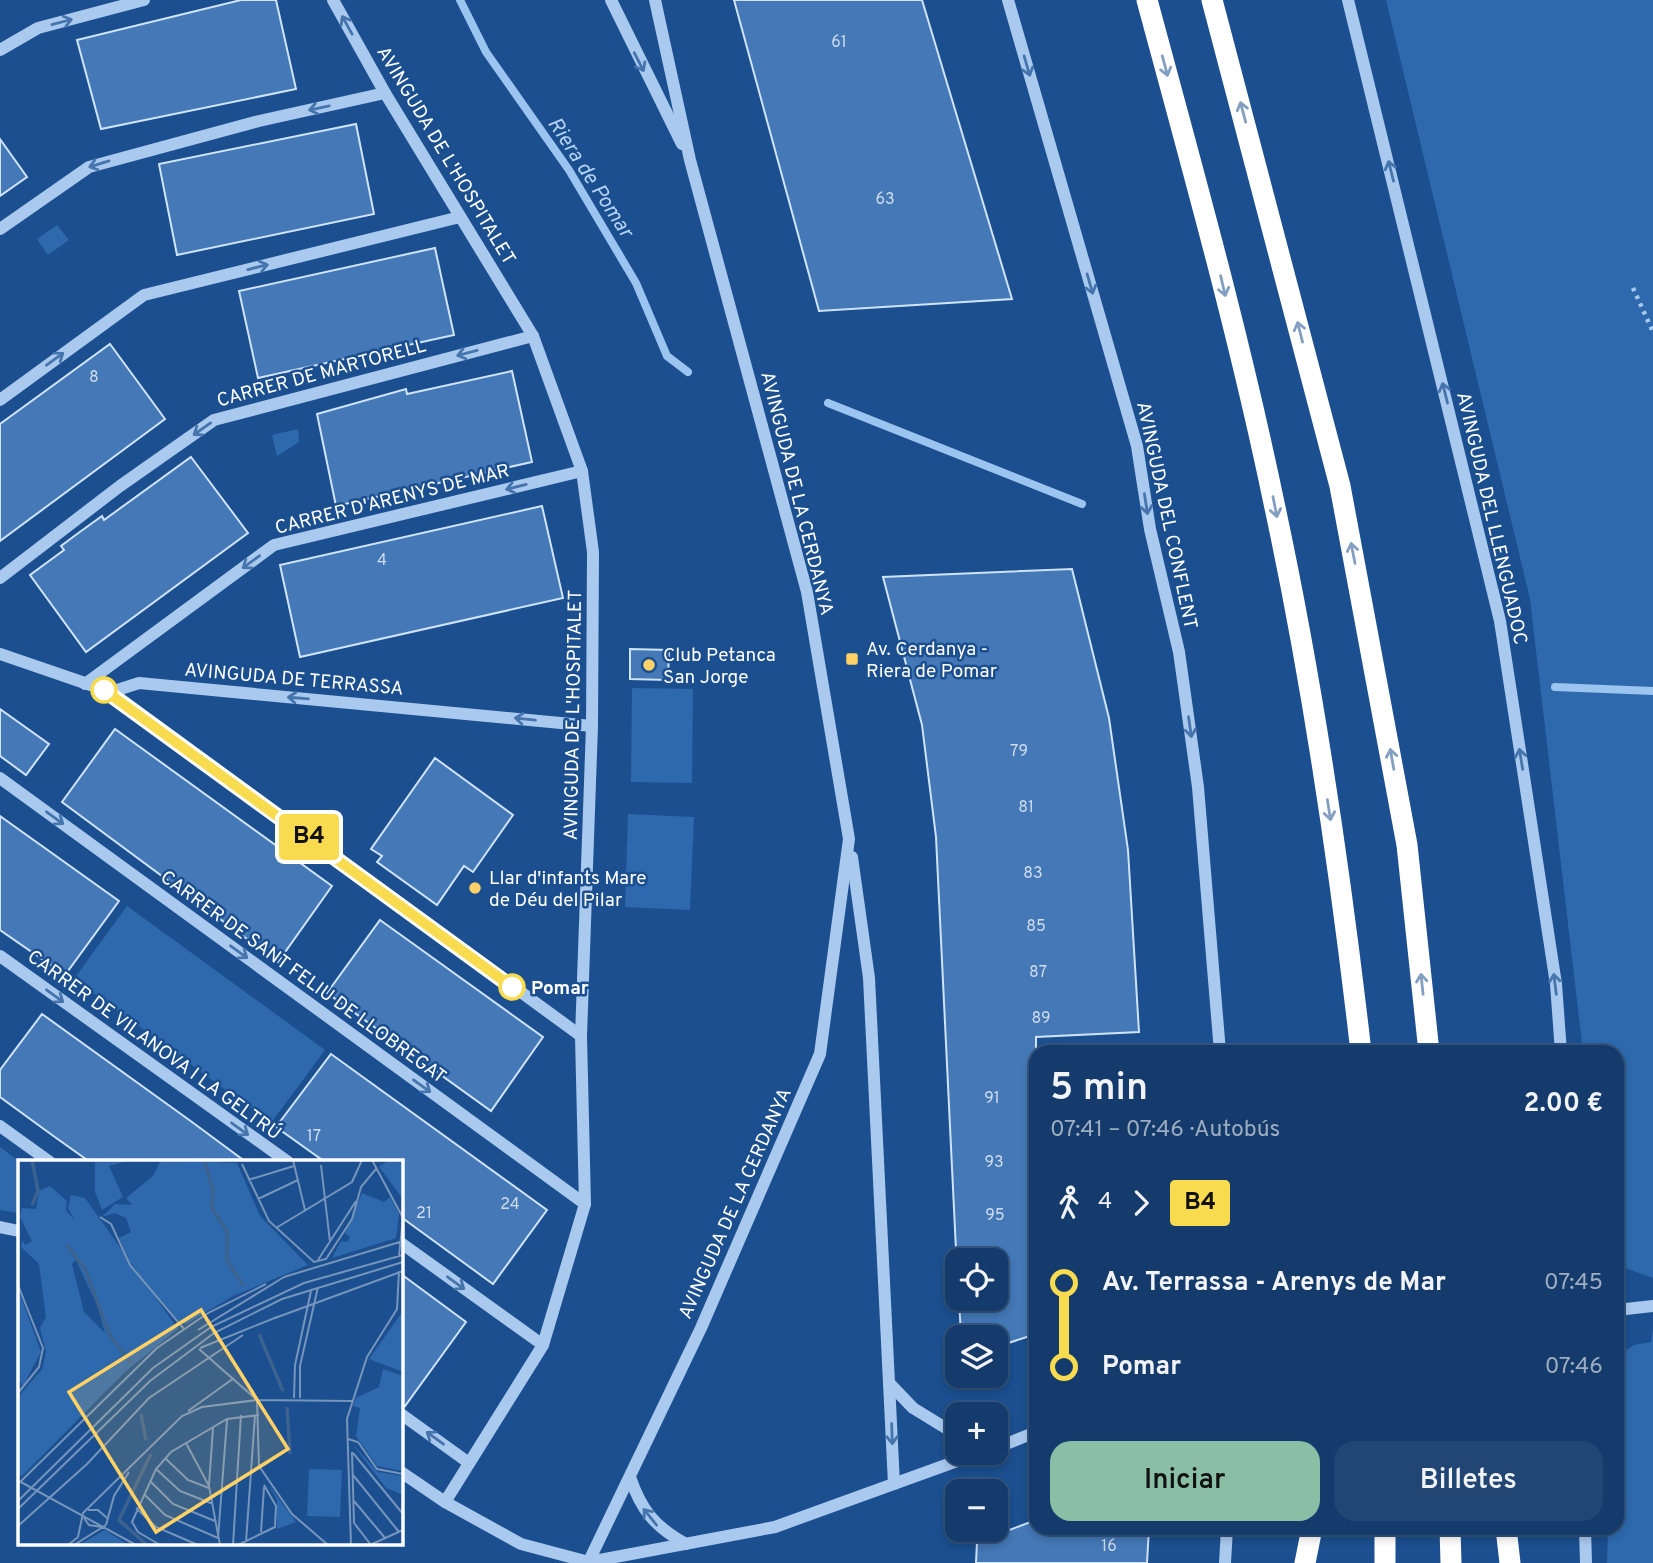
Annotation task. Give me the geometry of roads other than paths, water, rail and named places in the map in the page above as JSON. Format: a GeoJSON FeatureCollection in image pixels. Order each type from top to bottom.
{"type":"FeatureCollection","features":[{"type":"Feature","properties":{"kind":"highway"},"geometry":{"type":"LineString","coordinates":[[1147,0],[1216,259],[1274,503],[1324,779],[1346,925],[1360,1045]]}},
{"type":"Feature","properties":{"kind":"highway"},"geometry":{"type":"LineString","coordinates":[[1212,0],[1340,485],[1407,845],[1428,1045]]}},
{"type":"Feature","properties":{"kind":"highway"},"geometry":{"type":"LineString","coordinates":[[1305,1563],[1311,1535]]}},
{"type":"Feature","properties":{"kind":"highway"},"geometry":{"type":"LineString","coordinates":[[1385,1535],[1385,1563]]}},
{"type":"Feature","properties":{"kind":"highway"},"geometry":{"type":"LineString","coordinates":[[1450,1535],[1451,1563]]}},
{"type":"Feature","properties":{"kind":"highway"},"geometry":{"type":"LineString","coordinates":[[1507,1535],[1510,1563]]}},
{"type":"Feature","properties":{"kind":"street"},"geometry":{"type":"LineString","coordinates":[[0,50],[38,28],[144,0]]}},
{"type":"Feature","properties":{"kind":"street","name":"AVINGUDA DE L'HOSPITALET"},"geometry":{"type":"LineString","coordinates":[[333,0],[385,93],[533,336],[582,471],[593,552],[592,726],[582,1036],[585,1204],[543,1345],[445,1502]]}},
{"type":"Feature","properties":{"kind":"street","name":"AVINGUDA DE LA CERDANYA"},"geometry":{"type":"LineString","coordinates":[[611,0],[690,160]]}},
{"type":"Feature","properties":{"kind":"street","name":"AVINGUDA DE LA CERDANYA"},"geometry":{"type":"LineString","coordinates":[[655,0],[690,160],[807,592],[849,839],[869,978],[894,1484]]}},
{"type":"Feature","properties":{"kind":"street","name":"AVINGUDA DEL CONFLENT"},"geometry":{"type":"LineString","coordinates":[[1008,0],[1137,446],[1150,529],[1179,652],[1198,787],[1219,1045]]}},
{"type":"Feature","properties":{"kind":"street","name":"AVINGUDA DEL LLENGUADOC"},"geometry":{"type":"LineString","coordinates":[[1348,0],[1500,621],[1556,984],[1560,1045]]}},
{"type":"Feature","properties":{"kind":"street"},"geometry":{"type":"LineString","coordinates":[[0,229],[89,167],[259,121],[385,93]]}},
{"type":"Feature","properties":{"kind":"street"},"geometry":{"type":"LineString","coordinates":[[0,400],[144,295],[460,217]]}},
{"type":"Feature","properties":{"kind":"street","name":"CARRER DE MARTORELL"},"geometry":{"type":"LineString","coordinates":[[0,578],[120,486],[214,420],[533,336]]}},
{"type":"Feature","properties":{"kind":"street","name":"CARRER D'ARENYS DE MAR"},"geometry":{"type":"LineString","coordinates":[[85,684],[274,545],[582,471]]}},
{"type":"Feature","properties":{"kind":"street"},"geometry":{"type":"LineString","coordinates":[[0,654],[111,692],[582,1036]]}},
{"type":"Feature","properties":{"kind":"street","name":"AVINGUDA DE TERRASSA"},"geometry":{"type":"LineString","coordinates":[[111,692],[139,683],[592,726]]}},
{"type":"Feature","properties":{"kind":"street","name":"CARRER DE SANT FELIU DE LLOBREGAT"},"geometry":{"type":"LineString","coordinates":[[0,778],[585,1204]]}},
{"type":"Feature","properties":{"kind":"street","name":"AVINGUDA DE LA CERDANYA"},"geometry":{"type":"LineString","coordinates":[[589,1562],[701,1328],[820,1054],[849,839]]}},
{"type":"Feature","properties":{"kind":"street","name":"CARRER DE VILANOVA I LA GELTRÚ"},"geometry":{"type":"LineString","coordinates":[[0,956],[285,1160]]}},
{"type":"Feature","properties":{"kind":"street"},"geometry":{"type":"LineString","coordinates":[[0,1126],[47,1160]]}},
{"type":"Feature","properties":{"kind":"street"},"geometry":{"type":"LineString","coordinates":[[0,1227],[18,1231]]}},
{"type":"Feature","properties":{"kind":"street"},"geometry":{"type":"LineString","coordinates":[[402,1244],[543,1345]]}},
{"type":"Feature","properties":{"kind":"street"},"geometry":{"type":"LineString","coordinates":[[1624,1309],[1653,1306]]}},
{"type":"Feature","properties":{"kind":"street"},"geometry":{"type":"LineString","coordinates":[[889,1383],[913,1408],[945,1428]]}},
{"type":"Feature","properties":{"kind":"street"},"geometry":{"type":"LineString","coordinates":[[402,1415],[469,1463]]}},
{"type":"Feature","properties":{"kind":"street"},"geometry":{"type":"LineString","coordinates":[[1008,1444],[1029,1436]]}},
{"type":"Feature","properties":{"kind":"street"},"geometry":{"type":"LineString","coordinates":[[402,1473],[445,1502],[521,1544],[589,1562],[775,1527],[946,1465]]}},
{"type":"Feature","properties":{"kind":"street"},"geometry":{"type":"LineString","coordinates":[[630,1477],[637,1497],[654,1524],[686,1544]]}},
{"type":"Feature","properties":{"kind":"street"},"geometry":{"type":"LineString","coordinates":[[1225,1563],[1227,1535]]}},
{"type":"Feature","properties":{"kind":"street"},"geometry":{"type":"LineString","coordinates":[[1585,1535],[1586,1563]]}},
{"type":"Feature","properties":{"kind":"waterway","name":"Riera de Pomar"},"geometry":{"type":"LineString","coordinates":[[460,0],[486,52],[569,170],[636,283],[667,356],[688,372]]}},
{"type":"Feature","properties":{"kind":"waterway","name":"Riera de Pomar"},"geometry":{"type":"LineString","coordinates":[[828,403],[1082,504]]}},
{"type":"Feature","properties":{"kind":"waterway","name":"Riera de Pomar"},"geometry":{"type":"LineString","coordinates":[[1555,687],[1653,691]]}},
{"type":"Feature","properties":{"kind":"place","name":"Av. Cerdanya - Riera de Pomar"},"geometry":{"type":"Point","coordinates":[852,659]}},
{"type":"Feature","properties":{"kind":"place","name":"Club Petanca San Jorge"},"geometry":{"type":"Point","coordinates":[649,665]}},
{"type":"Feature","properties":{"kind":"place","name":"Llar d'infants Mare de Déu del Pilar"},"geometry":{"type":"Point","coordinates":[475,888]}},
{"type":"Feature","properties":{"kind":"place","name":"Pomar"},"geometry":{"type":"Point","coordinates":[512,987]}}]}
